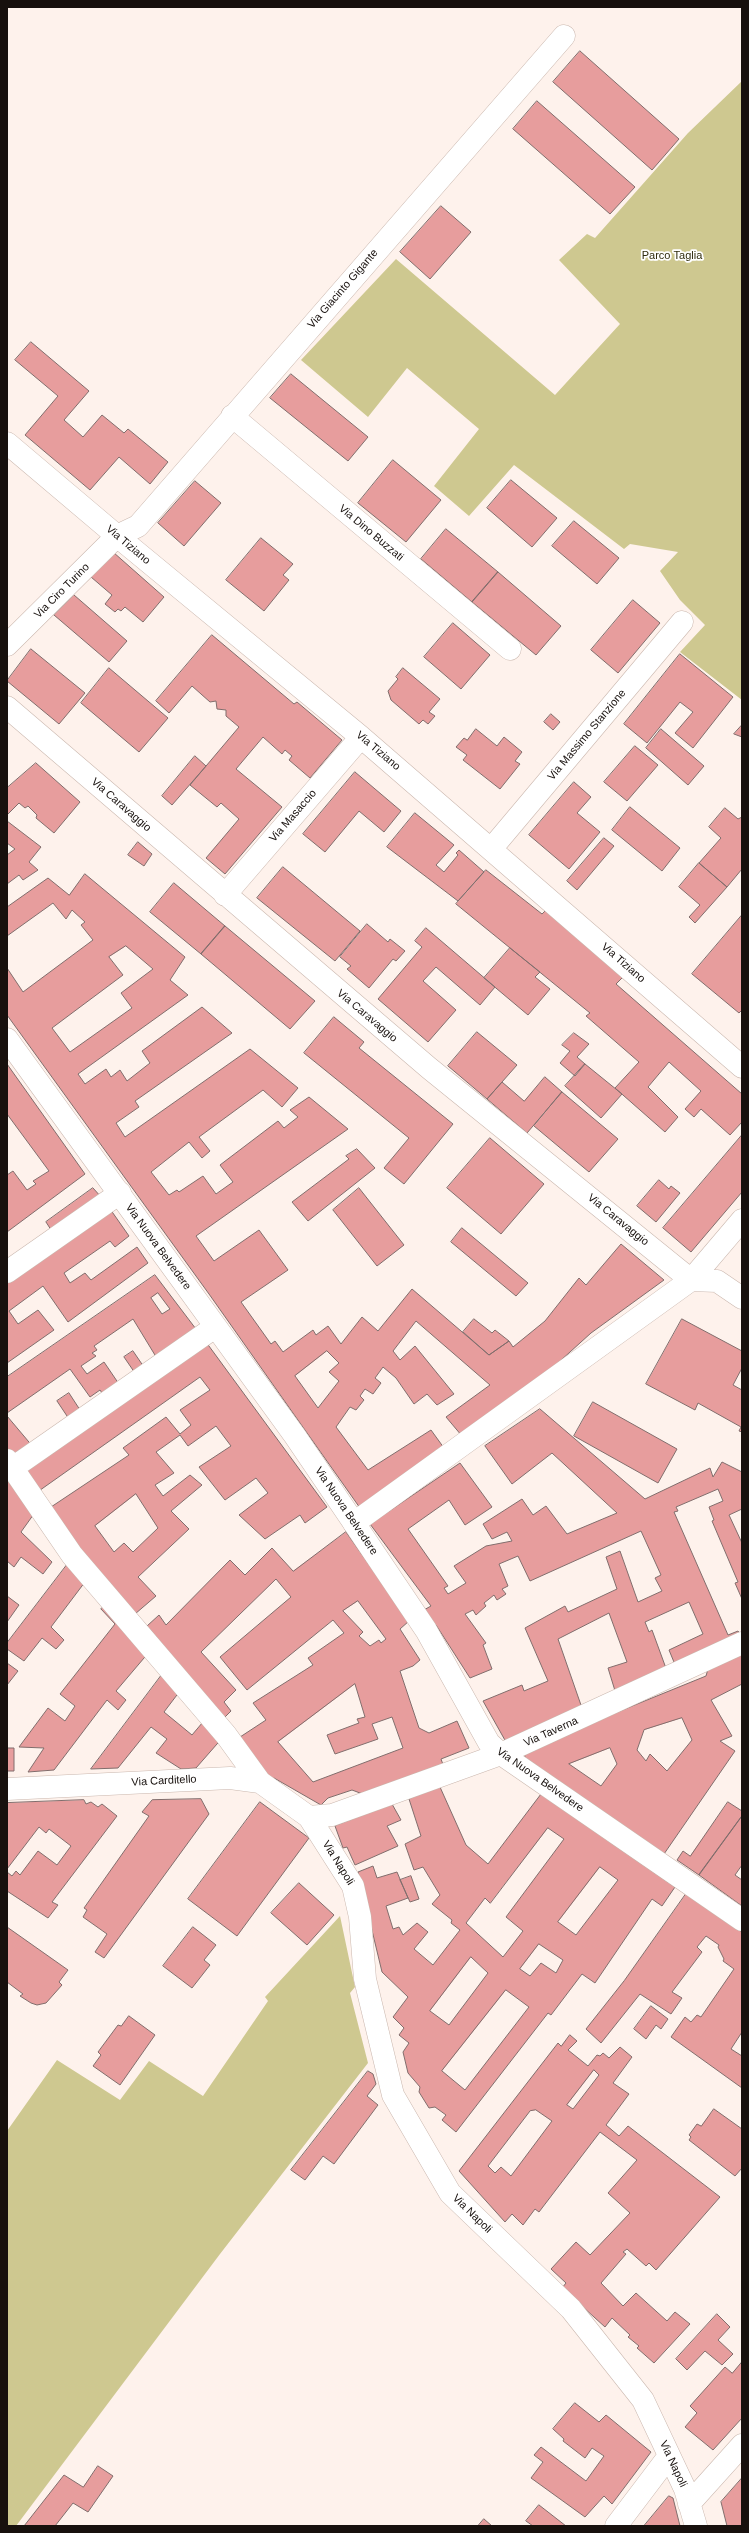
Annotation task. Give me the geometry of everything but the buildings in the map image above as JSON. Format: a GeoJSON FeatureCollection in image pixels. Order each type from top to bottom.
{"type":"FeatureCollection","features":[{"type":"Feature","properties":{"kind":"street","name":"Via Giacinto Gigante"},"geometry":{"type":"LineString","coordinates":[[117,536],[138,526],[232,416],[564,36]]}},
{"type":"Feature","properties":{"kind":"street","name":"Via Dino Buzzati"},"geometry":{"type":"LineString","coordinates":[[232,416],[510,649]]}},
{"type":"Feature","properties":{"kind":"street","name":"Via Tiziano"},"geometry":{"type":"LineString","coordinates":[[7,443],[117,536],[361,737],[492,848],[742,1067]]}},
{"type":"Feature","properties":{"kind":"street","name":"Via Ciro Turino"},"geometry":{"type":"LineString","coordinates":[[7,645],[117,536]]}},
{"type":"Feature","properties":{"kind":"street","name":"Via Massimo Stanzione"},"geometry":{"type":"LineString","coordinates":[[492,848],[682,622]]}},
{"type":"Feature","properties":{"kind":"street","name":"Via Caravaggio"},"geometry":{"type":"LineString","coordinates":[[7,707],[428,1068],[691,1280]]}},
{"type":"Feature","properties":{"kind":"street","name":"Via Masaccio"},"geometry":{"type":"LineString","coordinates":[[225,895],[361,737]]}},
{"type":"Feature","properties":{"kind":"street","name":"Via Nuova Belvedere"},"geometry":{"type":"LineString","coordinates":[[7,1039],[120,1193],[354,1523],[426,1630],[489,1743],[501,1754],[742,1920]]}},
{"type":"Feature","properties":{"kind":"street"},"geometry":{"type":"LineString","coordinates":[[7,1272],[120,1193]]}},
{"type":"Feature","properties":{"kind":"street"},"geometry":{"type":"LineString","coordinates":[[354,1523],[691,1280],[742,1220]]}},
{"type":"Feature","properties":{"kind":"street"},"geometry":{"type":"LineString","coordinates":[[691,1280],[717,1281],[742,1298]]}},
{"type":"Feature","properties":{"kind":"street"},"geometry":{"type":"LineString","coordinates":[[216,1327],[10,1464],[72,1555],[226,1735],[260,1782]]}},
{"type":"Feature","properties":{"kind":"street","name":"Via Taverna"},"geometry":{"type":"LineString","coordinates":[[309,1817],[332,1815],[501,1754],[742,1643]]}},
{"type":"Feature","properties":{"kind":"street","name":"Via Carditello"},"geometry":{"type":"LineString","coordinates":[[7,1789],[230,1778],[260,1782],[309,1817]]}},
{"type":"Feature","properties":{"kind":"street","name":"Via Napoli"},"geometry":{"type":"LineString","coordinates":[[309,1817],[353,1886],[360,1917],[365,1978],[393,2095],[450,2193],[572,2309],[643,2400],[685,2489],[696,2526]]}},
{"type":"Feature","properties":{"kind":"street"},"geometry":{"type":"LineString","coordinates":[[689,2504],[742,2445]]}},
{"type":"Feature","properties":{"kind":"street"},"geometry":{"type":"LineString","coordinates":[[616,2526],[669,2456]]}},
{"type":"Feature","properties":{"kind":"green space","name":"Parco Taglia"},"geometry":{"type":"Polygon","coordinates":[[[742,81],[742,700],[680,652],[705,625],[680,600],[660,571],[678,552],[630,544],[624,549],[514,465],[469,516],[434,486],[479,429],[407,368],[368,417],[301,360],[396,259],[555,395],[620,324],[559,260],[587,234],[595,238],[688,133],[742,81]]]}},
{"type":"Feature","properties":{"kind":"green space"},"geometry":{"type":"Polygon","coordinates":[[[340,1916],[355,1987],[350,1993],[368,2063],[220,2254],[16,2526],[7,2526],[7,2131],[57,2060],[120,2100],[149,2061],[203,2096],[268,2001],[265,1997],[340,1916]]]}}]}
